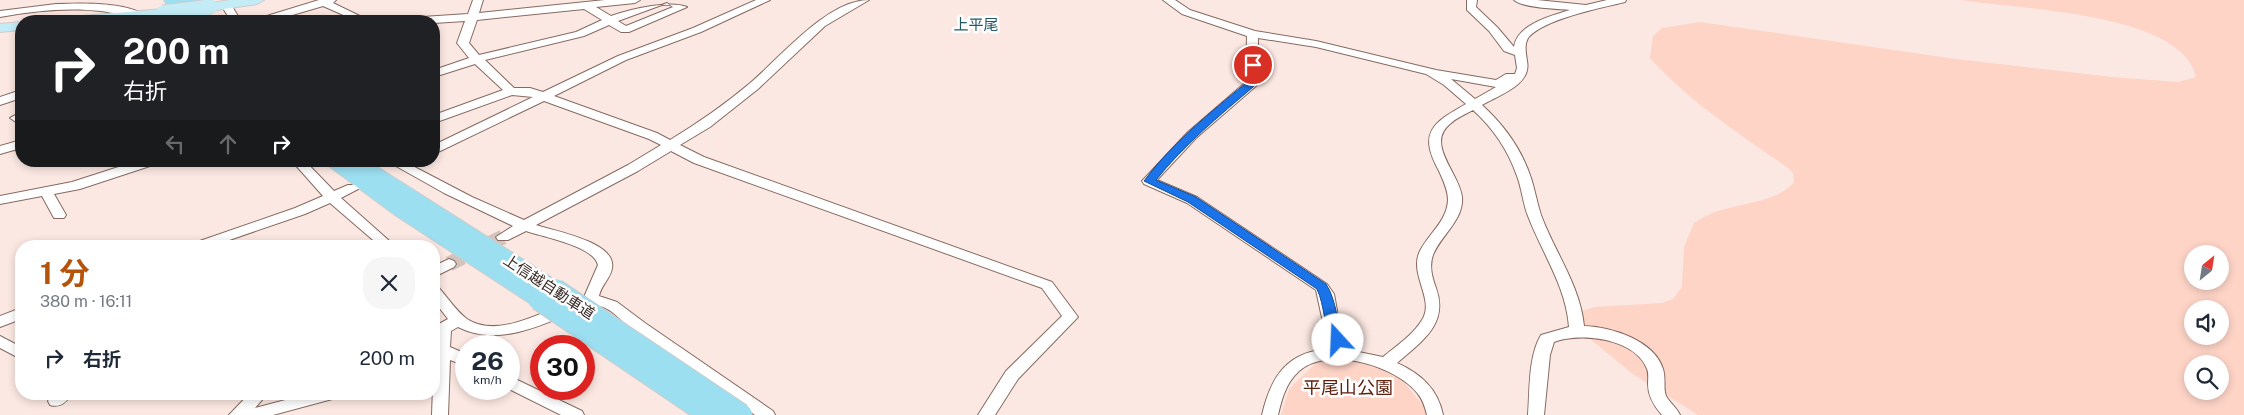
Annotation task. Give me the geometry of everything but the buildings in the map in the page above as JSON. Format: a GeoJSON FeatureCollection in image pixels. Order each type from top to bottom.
{"type":"FeatureCollection","features":[{"type":"Feature","properties":{"kind":"highway"},"geometry":{"type":"LineString","coordinates":[[188,0],[206,14]]}},
{"type":"Feature","properties":{"kind":"highway"},"geometry":{"type":"LineString","coordinates":[[168,6],[179,15]]}},
{"type":"Feature","properties":{"kind":"highway","name":"上信越自動車道"},"geometry":{"type":"LineString","coordinates":[[340,167],[402,211],[682,373],[742,415]]}},
{"type":"Feature","properties":{"kind":"highway","name":"上信越自動車道"},"geometry":{"type":"LineString","coordinates":[[364,167],[547,295],[710,415]]}},
{"type":"Feature","properties":{"kind":"main road"},"geometry":{"type":"LineString","coordinates":[[151,15],[168,6],[206,14],[226,5],[257,0]]}},
{"type":"Feature","properties":{"kind":"main road"},"geometry":{"type":"LineString","coordinates":[[0,28],[15,27]]}},
{"type":"Feature","properties":{"kind":"street"},"geometry":{"type":"LineString","coordinates":[[478,0],[463,43],[477,60],[511,91]]}},
{"type":"Feature","properties":{"kind":"street"},"geometry":{"type":"LineString","coordinates":[[440,19],[635,0]]}},
{"type":"Feature","properties":{"kind":"street"},"geometry":{"type":"LineString","coordinates":[[440,72],[477,60],[593,30],[608,20],[667,0],[682,7],[625,30],[608,20],[587,6]]}},
{"type":"Feature","properties":{"kind":"street"},"geometry":{"type":"LineString","coordinates":[[440,147],[622,58],[697,30],[766,0]]}},
{"type":"Feature","properties":{"kind":"street"},"geometry":{"type":"LineString","coordinates":[[834,0],[850,7]]}},
{"type":"Feature","properties":{"kind":"street"},"geometry":{"type":"LineString","coordinates":[[503,237],[672,145],[706,124],[732,105],[821,24],[864,0]]}},
{"type":"Feature","properties":{"kind":"street"},"geometry":{"type":"LineString","coordinates":[[1168,0],[1186,12],[1253,34],[1316,44],[1434,72],[1498,84],[1510,76],[1518,78]]}},
{"type":"Feature","properties":{"kind":"street"},"geometry":{"type":"LineString","coordinates":[[1472,0],[1471,8],[1493,29],[1508,49],[1520,53]]}},
{"type":"Feature","properties":{"kind":"street"},"geometry":{"type":"LineString","coordinates":[[1518,0],[1552,6],[1588,8]]}},
{"type":"Feature","properties":{"kind":"street"},"geometry":{"type":"LineString","coordinates":[[1386,364],[1421,331],[1431,318],[1433,303],[1425,277],[1424,261],[1453,212],[1455,200],[1452,185],[1438,156],[1433,140],[1437,129],[1445,121],[1508,87],[1518,78],[1523,68],[1520,53],[1521,39],[1525,33],[1542,24],[1588,8],[1620,0]]}},
{"type":"Feature","properties":{"kind":"street"},"geometry":{"type":"LineString","coordinates":[[281,15],[327,1],[354,15]]}},
{"type":"Feature","properties":{"kind":"street"},"geometry":{"type":"LineString","coordinates":[[0,14],[44,5],[91,2],[125,6],[140,15]]}},
{"type":"Feature","properties":{"kind":"street"},"geometry":{"type":"LineString","coordinates":[[226,5],[232,15]]}},
{"type":"Feature","properties":{"kind":"street"},"geometry":{"type":"LineString","coordinates":[[1253,34],[1252,83],[1199,129],[1166,161],[1150,181],[1192,200],[1322,287],[1326,294],[1332,327],[1342,353]]}},
{"type":"Feature","properties":{"kind":"street"},"geometry":{"type":"LineString","coordinates":[[1434,72],[1448,82],[1498,127],[1514,153],[1524,176],[1534,216],[1575,308],[1577,331]]}},
{"type":"Feature","properties":{"kind":"street"},"geometry":{"type":"LineString","coordinates":[[440,118],[511,91],[530,92],[672,145],[699,160],[1037,280],[1047,286],[1070,316],[1012,375],[986,415]]}},
{"type":"Feature","properties":{"kind":"street"},"geometry":{"type":"LineString","coordinates":[[0,100],[15,96]]}},
{"type":"Feature","properties":{"kind":"street"},"geometry":{"type":"LineString","coordinates":[[0,150],[15,146]]}},
{"type":"Feature","properties":{"kind":"street"},"geometry":{"type":"LineString","coordinates":[[0,200],[88,182],[133,167]]}},
{"type":"Feature","properties":{"kind":"street"},"geometry":{"type":"LineString","coordinates":[[304,167],[332,197],[381,240]]}},
{"type":"Feature","properties":{"kind":"street"},"geometry":{"type":"LineString","coordinates":[[402,167],[442,189],[525,226],[573,241],[603,256],[606,265],[602,276],[592,287],[591,300]]}},
{"type":"Feature","properties":{"kind":"street"},"geometry":{"type":"LineString","coordinates":[[216,240],[300,211],[353,188]]}},
{"type":"Feature","properties":{"kind":"street"},"geometry":{"type":"LineString","coordinates":[[46,191],[58,214]]}},
{"type":"Feature","properties":{"kind":"street"},"geometry":{"type":"LineString","coordinates":[[440,269],[450,264]]}},
{"type":"Feature","properties":{"kind":"street"},"geometry":{"type":"LineString","coordinates":[[440,298],[459,320],[469,326],[483,330],[510,329],[591,300],[604,301],[767,415]]}},
{"type":"Feature","properties":{"kind":"street"},"geometry":{"type":"LineString","coordinates":[[0,322],[15,316]]}},
{"type":"Feature","properties":{"kind":"street"},"geometry":{"type":"LineString","coordinates":[[440,415],[443,329],[459,320]]}},
{"type":"Feature","properties":{"kind":"street"},"geometry":{"type":"LineString","coordinates":[[1536,415],[1542,355],[1547,339],[1562,333],[1577,331],[1606,334],[1630,344],[1647,356],[1655,368],[1657,394],[1672,415]]}},
{"type":"Feature","properties":{"kind":"street"},"geometry":{"type":"LineString","coordinates":[[0,341],[15,350]]}},
{"type":"Feature","properties":{"kind":"street"},"geometry":{"type":"LineString","coordinates":[[442,349],[455,356]]}},
{"type":"Feature","properties":{"kind":"street"},"geometry":{"type":"LineString","coordinates":[[1270,415],[1278,388],[1294,367],[1302,361],[1320,355],[1342,353],[1386,364],[1399,370],[1420,384],[1432,403],[1435,415]]}},
{"type":"Feature","properties":{"kind":"street"},"geometry":{"type":"LineString","coordinates":[[520,387],[576,415]]}},
{"type":"Feature","properties":{"kind":"street"},"geometry":{"type":"LineString","coordinates":[[238,415],[254,400]]}},
{"type":"Feature","properties":{"kind":"street"},"geometry":{"type":"LineString","coordinates":[[250,415],[272,413],[316,400]]}},
{"type":"Feature","properties":{"kind":"green space"},"geometry":{"type":"Polygon","coordinates":[[[1961,0],[2244,0],[2244,415],[1698,415],[1633,374],[1585,335],[1579,312],[1594,307],[1662,303],[1673,299],[1682,287],[1684,247],[1694,223],[1715,212],[1779,194],[1794,182],[1793,173],[1788,168],[1698,103],[1650,58],[1653,36],[1662,28],[1700,22],[1956,59],[2112,77],[2178,82],[2196,77],[2184,55],[2161,39],[2130,26],[2056,11],[1961,0]]]}},
{"type":"Feature","properties":{"kind":"green space","name":"平尾山公園"},"geometry":{"type":"Polygon","coordinates":[[[1352,359],[1399,376],[1427,410],[1427,415],[1281,415],[1289,389],[1317,362],[1352,359]]]}},
{"type":"Feature","properties":{"kind":"tunnel"},"geometry":{"type":"LineString","coordinates":[[449,264],[503,237]]}},
{"type":"Feature","properties":{"kind":"district","name":"上平尾"},"geometry":{"type":"Point","coordinates":[976,25]}},
{"type":"Feature","properties":{"kind":"route"},"geometry":{"type":"LineString","coordinates":[[1253,65],[1252,83],[1205,122],[1166,161],[1150,181],[1152,184],[1192,200],[1322,287],[1326,294],[1332,327],[1338,340]]}}]}
